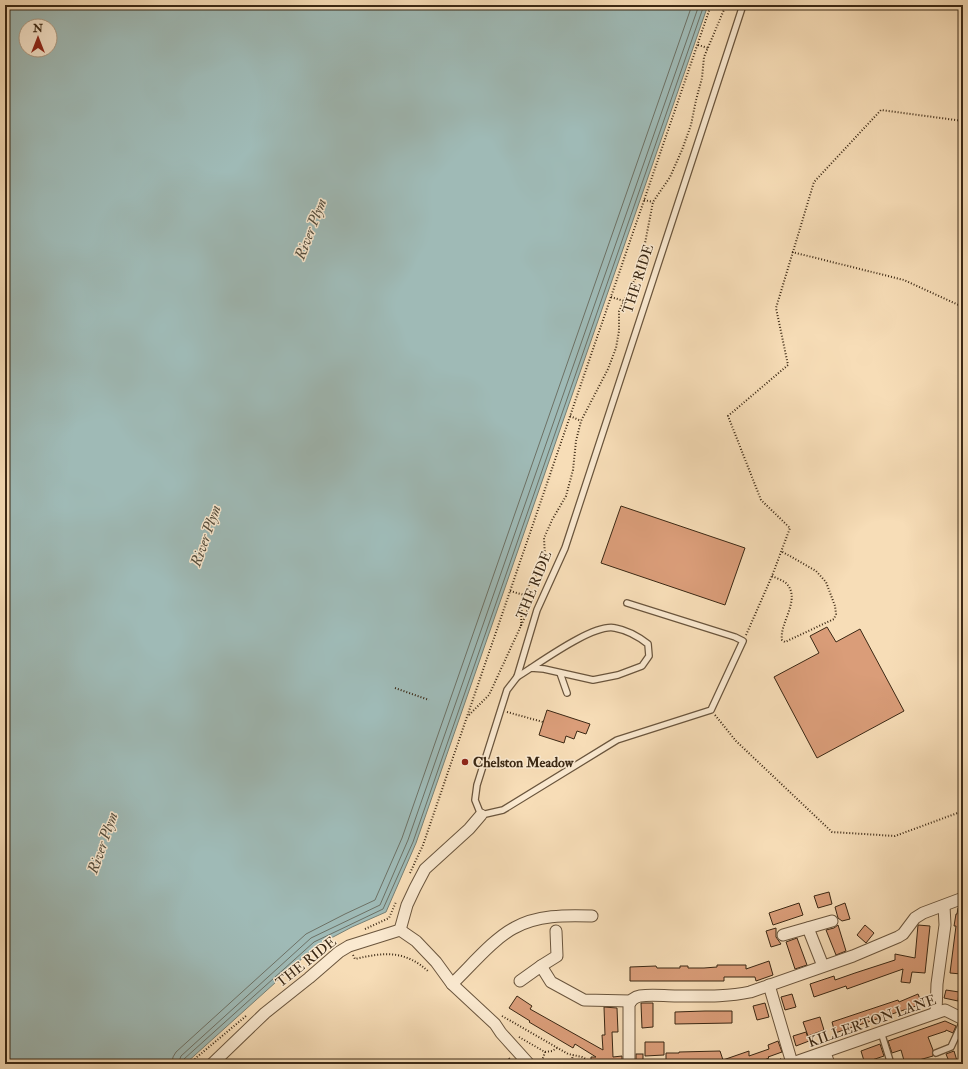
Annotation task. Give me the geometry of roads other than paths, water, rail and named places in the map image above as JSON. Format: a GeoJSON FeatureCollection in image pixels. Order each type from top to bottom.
{"type":"FeatureCollection","features":[{"type":"Feature","properties":{"kind":"street"},"geometry":{"type":"LineString","coordinates":[[481,815],[469,830],[425,869],[407,905],[400,930],[416,941],[436,962],[452,984],[494,1024],[529,1064]]}},
{"type":"Feature","properties":{"kind":"street"},"geometry":{"type":"LineString","coordinates":[[541,966],[551,982],[584,1000],[630,1001],[633,998],[650,995],[676,996],[739,994],[853,956],[898,937],[903,934],[915,918],[922,913],[963,898]]}},
{"type":"Feature","properties":{"kind":"street"},"geometry":{"type":"LineString","coordinates":[[936,1013],[937,984],[945,925],[944,906]]}},
{"type":"Feature","properties":{"kind":"street"},"geometry":{"type":"LineString","coordinates":[[452,984],[499,938],[521,924],[541,918],[565,915],[592,916]]}},
{"type":"Feature","properties":{"kind":"street"},"geometry":{"type":"LineString","coordinates":[[784,935],[832,921]]}},
{"type":"Feature","properties":{"kind":"street"},"geometry":{"type":"LineString","coordinates":[[808,928],[823,966]]}},
{"type":"Feature","properties":{"kind":"street","name":"THE RIDE"},"geometry":{"type":"LineString","coordinates":[[212,1064],[265,1012],[339,952],[349,946],[400,930]]}},
{"type":"Feature","properties":{"kind":"street"},"geometry":{"type":"LineString","coordinates":[[520,981],[557,956],[556,931]]}},
{"type":"Feature","properties":{"kind":"street"},"geometry":{"type":"LineString","coordinates":[[769,985],[791,1064]]}},
{"type":"Feature","properties":{"kind":"street"},"geometry":{"type":"LineString","coordinates":[[630,1001],[630,1064]]}},
{"type":"Feature","properties":{"kind":"street","name":"KILLERTON LANE"},"geometry":{"type":"LineString","coordinates":[[791,1064],[945,1010],[963,1020]]}},
{"type":"Feature","properties":{"kind":"street"},"geometry":{"type":"LineString","coordinates":[[825,1053],[829,1064]]}},
{"type":"Feature","properties":{"kind":"lane","name":"THE RIDE"},"geometry":{"type":"LineString","coordinates":[[481,815],[476,800],[477,786],[507,690],[517,677],[538,610],[565,548],[743,5]]}},
{"type":"Feature","properties":{"kind":"lane"},"geometry":{"type":"LineString","coordinates":[[481,815],[503,810],[617,740],[711,710],[744,641],[627,603]]}},
{"type":"Feature","properties":{"kind":"lane"},"geometry":{"type":"LineString","coordinates":[[517,677],[543,659],[598,630],[614,628],[640,638],[648,644],[649,656],[642,666],[618,675],[593,680],[544,669],[531,668]]}},
{"type":"Feature","properties":{"kind":"lane"},"geometry":{"type":"LineString","coordinates":[[560,673],[567,693]]}},
{"type":"Feature","properties":{"kind":"lane"},"geometry":{"type":"LineString","coordinates":[[936,1053],[951,1047],[963,1020]]}},
{"type":"Feature","properties":{"kind":"lane"},"geometry":{"type":"LineString","coordinates":[[881,1032],[892,1064]]}},
{"type":"Feature","properties":{"kind":"water","name":"River Plym"},"geometry":{"type":"Polygon","coordinates":[[[10,5],[708,5],[416,843],[386,912],[352,927],[316,946],[185,1064],[5,1064],[5,21],[10,5]]]}},
{"type":"Feature","properties":{"kind":"place","name":"Chelston Meadow"},"geometry":{"type":"Point","coordinates":[465,762]}}]}
